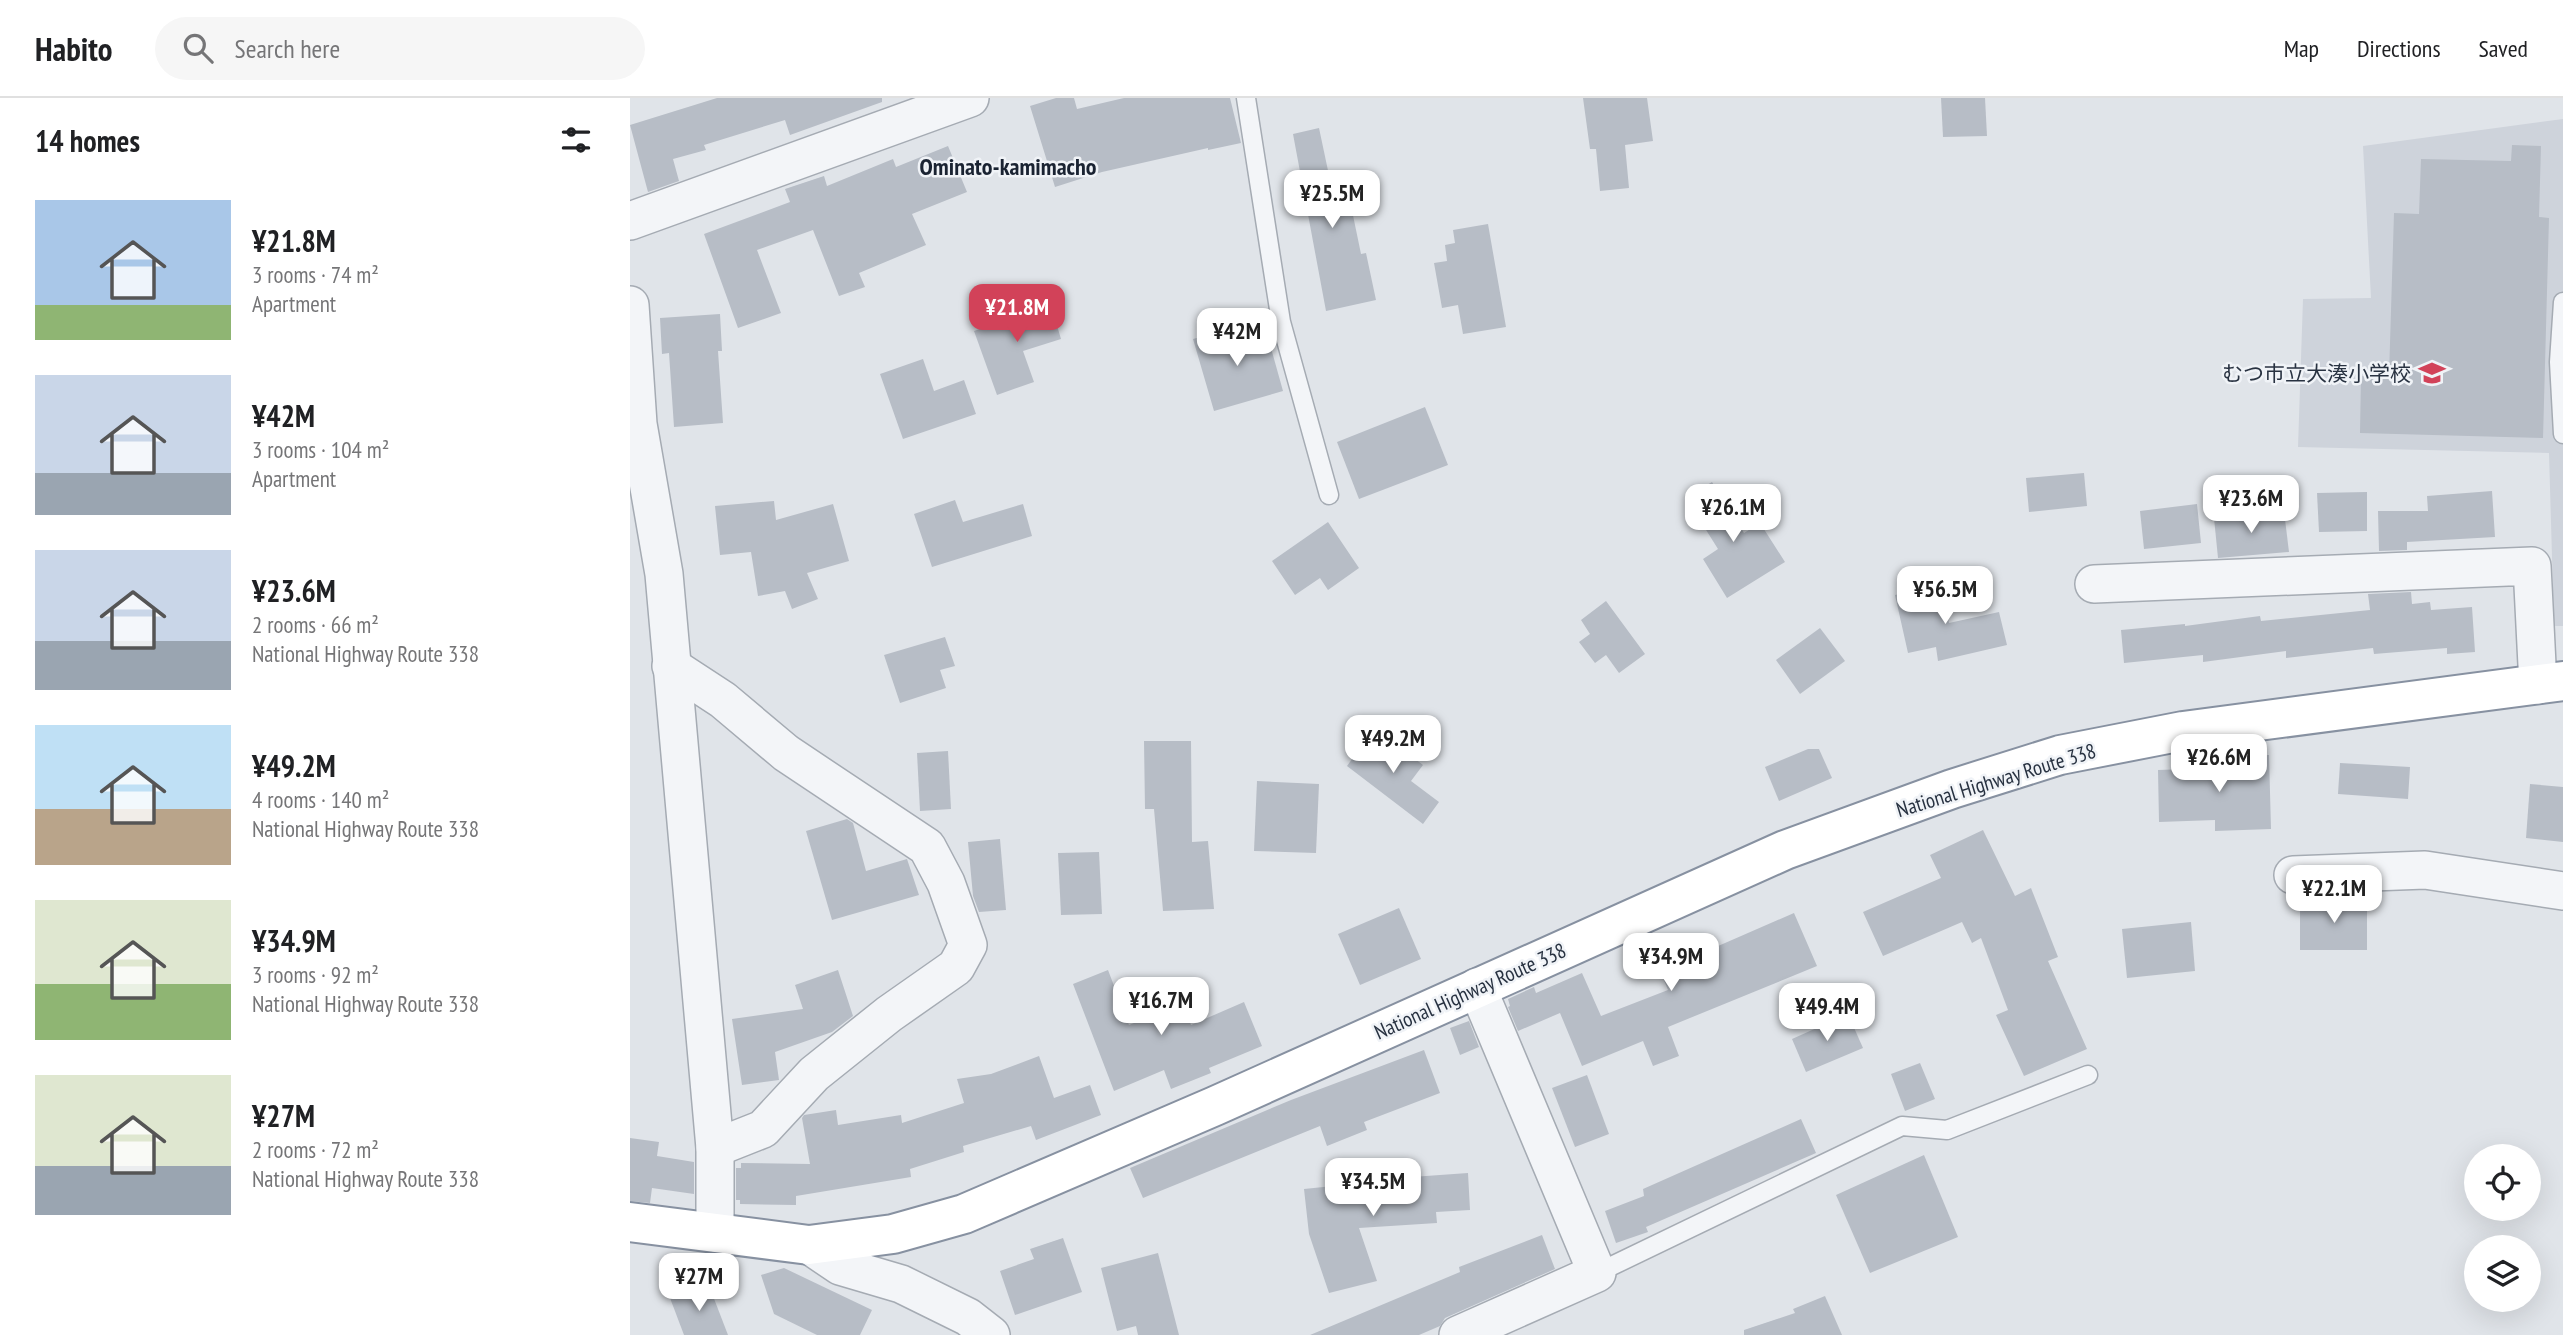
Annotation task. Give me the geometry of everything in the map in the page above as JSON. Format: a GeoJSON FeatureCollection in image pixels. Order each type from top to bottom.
{"type":"FeatureCollection","features":[{"type":"Feature","properties":{"kind":"highway","name":"National Highway Route 338"},"geometry":{"type":"LineString","coordinates":[[630,1222],[809,1245],[893,1234],[964,1214],[1214,1106],[1785,850],[1952,789],[2060,755],[2183,731],[2550,683]]}},
{"type":"Feature","properties":{"kind":"street"},"geometry":{"type":"LineString","coordinates":[[630,221],[970,98]]}},
{"type":"Feature","properties":{"kind":"street"},"geometry":{"type":"LineString","coordinates":[[630,305],[638,424],[664,574],[715,1148],[715,1233]]}},
{"type":"Feature","properties":{"kind":"street"},"geometry":{"type":"LineString","coordinates":[[2094,584],[2532,566],[2550,683]]}},
{"type":"Feature","properties":{"kind":"street"},"geometry":{"type":"LineString","coordinates":[[671,666],[723,700],[786,753],[927,846],[946,883],[968,945],[956,967],[889,1014],[814,1074],[763,1129],[715,1148]]}},
{"type":"Feature","properties":{"kind":"street"},"geometry":{"type":"LineString","coordinates":[[2293,875],[2425,870],[2563,891]]}},
{"type":"Feature","properties":{"kind":"street"},"geometry":{"type":"LineString","coordinates":[[1458,1335],[1597,1273],[1478,987]]}},
{"type":"Feature","properties":{"kind":"street"},"geometry":{"type":"LineString","coordinates":[[809,1245],[840,1266],[901,1284],[968,1317],[991,1335]]}},
{"type":"Feature","properties":{"kind":"lane"},"geometry":{"type":"LineString","coordinates":[[1246,98],[1281,323],[1329,495]]}},
{"type":"Feature","properties":{"kind":"lane"},"geometry":{"type":"LineString","coordinates":[[2563,302],[2559,362],[2563,434]]}},
{"type":"Feature","properties":{"kind":"lane"},"geometry":{"type":"LineString","coordinates":[[1597,1273],[1902,1126],[1947,1130],[2088,1075]]}},
{"type":"Feature","properties":{"kind":"shaded area","name":"むつ市立大湊小学校"},"geometry":{"type":"Polygon","coordinates":[[[2563,119],[2563,626],[2554,626],[2549,453],[2298,447],[2303,299],[2371,298],[2363,146],[2563,119]]]}},
{"type":"Feature","properties":{"kind":"building"},"geometry":{"type":"Polygon","coordinates":[[[717,98],[882,98],[882,102],[790,135],[785,120],[704,145],[706,150],[673,159],[679,181],[648,192],[630,125],[717,98]]]}},
{"type":"Feature","properties":{"kind":"building"},"geometry":{"type":"Polygon","coordinates":[[[1056,98],[1074,98],[1077,109],[1124,98],[1230,98],[1241,143],[1102,172],[1055,187],[1030,106],[1056,98]]]}},
{"type":"Feature","properties":{"kind":"building"},"geometry":{"type":"Polygon","coordinates":[[[1583,98],[1647,98],[1653,141],[1625,145],[1629,188],[1600,191],[1596,149],[1590,149],[1583,98]]]}},
{"type":"Feature","properties":{"kind":"building"},"geometry":{"type":"Polygon","coordinates":[[[1941,98],[1985,98],[1987,136],[1943,137],[1941,98]]]}},
{"type":"Feature","properties":{"kind":"building"},"geometry":{"type":"Polygon","coordinates":[[[1319,128],[1334,199],[1349,196],[1361,254],[1366,253],[1376,300],[1326,311],[1293,134],[1319,128]]]}},
{"type":"Feature","properties":{"kind":"building"},"geometry":{"type":"Polygon","coordinates":[[[2512,145],[2541,146],[2539,217],[2549,218],[2543,438],[2360,433],[2361,376],[2389,376],[2394,213],[2419,214],[2421,159],[2511,161],[2512,145]]]}},
{"type":"Feature","properties":{"kind":"building"},"geometry":{"type":"Polygon","coordinates":[[[948,146],[967,192],[912,214],[926,245],[859,273],[865,287],[839,296],[813,230],[757,250],[781,313],[738,328],[704,234],[790,202],[785,189],[824,176],[827,186],[893,159],[896,167],[948,146]]]}},
{"type":"Feature","properties":{"kind":"building"},"geometry":{"type":"Polygon","coordinates":[[[1488,224],[1506,327],[1463,334],[1458,305],[1442,308],[1434,263],[1447,261],[1445,245],[1455,243],[1453,230],[1488,224]]]}},
{"type":"Feature","properties":{"kind":"building"},"geometry":{"type":"Polygon","coordinates":[[[1048,295],[1061,339],[1023,351],[1034,382],[997,395],[974,331],[1025,313],[1022,303],[1048,295]]]}},
{"type":"Feature","properties":{"kind":"building"},"geometry":{"type":"Polygon","coordinates":[[[720,314],[722,351],[718,351],[723,423],[674,427],[669,353],[662,354],[660,318],[720,314]]]}},
{"type":"Feature","properties":{"kind":"building"},"geometry":{"type":"Polygon","coordinates":[[[1242,326],[1248,346],[1269,341],[1283,391],[1214,411],[1193,339],[1242,326]]]}},
{"type":"Feature","properties":{"kind":"building"},"geometry":{"type":"Polygon","coordinates":[[[923,359],[934,391],[964,380],[976,414],[903,439],[880,374],[923,359]]]}},
{"type":"Feature","properties":{"kind":"building"},"geometry":{"type":"Polygon","coordinates":[[[1425,407],[1448,465],[1359,499],[1337,442],[1425,407]]]}},
{"type":"Feature","properties":{"kind":"building"},"geometry":{"type":"Polygon","coordinates":[[[2084,473],[2087,506],[2029,512],[2026,478],[2084,473]]]}},
{"type":"Feature","properties":{"kind":"building"},"geometry":{"type":"Polygon","coordinates":[[[1712,482],[1744,533],[1760,523],[1785,562],[1727,598],[1703,559],[1718,549],[1686,498],[1712,482]]]}},
{"type":"Feature","properties":{"kind":"building"},"geometry":{"type":"Polygon","coordinates":[[[2492,491],[2495,537],[2407,542],[2407,550],[2379,551],[2378,511],[2428,511],[2427,496],[2492,491]]]}},
{"type":"Feature","properties":{"kind":"building"},"geometry":{"type":"Polygon","coordinates":[[[2367,492],[2367,531],[2319,532],[2317,493],[2367,492]]]}},
{"type":"Feature","properties":{"kind":"building"},"geometry":{"type":"Polygon","coordinates":[[[955,500],[963,522],[1023,504],[1032,536],[932,567],[914,514],[955,500]]]}},
{"type":"Feature","properties":{"kind":"building"},"geometry":{"type":"Polygon","coordinates":[[[774,501],[776,520],[833,504],[849,561],[807,573],[818,599],[792,609],[785,591],[758,596],[751,552],[720,555],[715,506],[774,501]]]}},
{"type":"Feature","properties":{"kind":"building"},"geometry":{"type":"Polygon","coordinates":[[[2197,504],[2201,543],[2144,549],[2140,511],[2197,504]]]}},
{"type":"Feature","properties":{"kind":"building"},"geometry":{"type":"Polygon","coordinates":[[[2284,511],[2289,552],[2218,558],[2214,518],[2284,511]]]}},
{"type":"Feature","properties":{"kind":"building"},"geometry":{"type":"Polygon","coordinates":[[[1328,522],[1359,568],[1328,590],[1320,578],[1295,595],[1272,561],[1328,522]]]}},
{"type":"Feature","properties":{"kind":"building"},"geometry":{"type":"Polygon","coordinates":[[[1941,585],[1949,623],[1999,612],[2007,645],[1938,661],[1936,647],[1908,653],[1895,595],[1941,585]]]}},
{"type":"Feature","properties":{"kind":"building"},"geometry":{"type":"Polygon","coordinates":[[[2411,592],[2412,604],[2430,602],[2431,610],[2472,607],[2475,652],[2447,654],[2447,648],[2374,654],[2373,648],[2286,658],[2286,651],[2203,662],[2203,655],[2124,663],[2121,630],[2185,626],[2260,616],[2261,621],[2370,610],[2368,594],[2411,592]]]}},
{"type":"Feature","properties":{"kind":"building"},"geometry":{"type":"Polygon","coordinates":[[[1606,601],[1645,654],[1619,673],[1606,655],[1595,663],[1579,642],[1590,634],[1581,620],[1606,601]]]}},
{"type":"Feature","properties":{"kind":"building"},"geometry":{"type":"Polygon","coordinates":[[[1820,628],[1845,661],[1800,694],[1776,660],[1820,628]]]}},
{"type":"Feature","properties":{"kind":"building"},"geometry":{"type":"Polygon","coordinates":[[[945,637],[955,666],[940,670],[946,688],[900,703],[884,655],[945,637]]]}},
{"type":"Feature","properties":{"kind":"building"},"geometry":{"type":"Polygon","coordinates":[[[1375,728],[1423,765],[1411,781],[1439,802],[1423,824],[1347,766],[1375,728]]]}},
{"type":"Feature","properties":{"kind":"building"},"geometry":{"type":"Polygon","coordinates":[[[1144,741],[1191,741],[1192,842],[1208,841],[1214,909],[1163,911],[1154,809],[1145,809],[1144,741]]]}},
{"type":"Feature","properties":{"kind":"building"},"geometry":{"type":"Polygon","coordinates":[[[1808,749],[1819,749],[1832,778],[1779,801],[1765,767],[1808,749]]]}},
{"type":"Feature","properties":{"kind":"building"},"geometry":{"type":"Polygon","coordinates":[[[948,751],[951,809],[920,811],[917,753],[948,751]]]}},
{"type":"Feature","properties":{"kind":"building"},"geometry":{"type":"Polygon","coordinates":[[[2269,755],[2271,829],[2215,831],[2215,820],[2159,822],[2158,770],[2214,768],[2214,756],[2269,755]]]}},
{"type":"Feature","properties":{"kind":"building"},"geometry":{"type":"Polygon","coordinates":[[[2340,763],[2410,767],[2408,799],[2338,794],[2340,763]]]}},
{"type":"Feature","properties":{"kind":"building"},"geometry":{"type":"Polygon","coordinates":[[[1257,781],[1319,784],[1316,853],[1254,851],[1257,781]]]}},
{"type":"Feature","properties":{"kind":"building"},"geometry":{"type":"Polygon","coordinates":[[[2530,784],[2563,787],[2563,842],[2526,838],[2530,784]]]}},
{"type":"Feature","properties":{"kind":"building"},"geometry":{"type":"Polygon","coordinates":[[[847,819],[853,823],[866,871],[907,859],[919,895],[832,920],[806,831],[847,819]]]}},
{"type":"Feature","properties":{"kind":"building"},"geometry":{"type":"Polygon","coordinates":[[[1983,830],[2015,896],[2031,888],[2058,957],[2048,961],[2087,1049],[2024,1076],[1996,1015],[2008,1010],[1981,938],[1972,943],[1962,922],[1883,956],[1863,912],[1941,878],[1930,855],[1983,830]]]}},
{"type":"Feature","properties":{"kind":"building"},"geometry":{"type":"Polygon","coordinates":[[[1000,839],[1006,910],[979,912],[973,896],[968,842],[1000,839]]]}},
{"type":"Feature","properties":{"kind":"building"},"geometry":{"type":"Polygon","coordinates":[[[1099,852],[1102,914],[1061,915],[1058,853],[1099,852]]]}},
{"type":"Feature","properties":{"kind":"building"},"geometry":{"type":"Polygon","coordinates":[[[2300,900],[2367,900],[2367,950],[2300,950],[2300,900]]]}},
{"type":"Feature","properties":{"kind":"building"},"geometry":{"type":"Polygon","coordinates":[[[1399,908],[1421,959],[1360,985],[1338,934],[1399,908]]]}},
{"type":"Feature","properties":{"kind":"building"},"geometry":{"type":"Polygon","coordinates":[[[1794,913],[1817,966],[1668,1027],[1679,1056],[1653,1066],[1643,1041],[1582,1066],[1560,1013],[1518,1031],[1508,1007],[1508,999],[1534,987],[1536,993],[1582,973],[1601,1016],[1668,990],[1656,961],[1706,941],[1709,950],[1794,913]]]}},
{"type":"Feature","properties":{"kind":"building"},"geometry":{"type":"Polygon","coordinates":[[[2191,922],[2195,971],[2127,978],[2122,929],[2191,922]]]}},
{"type":"Feature","properties":{"kind":"building"},"geometry":{"type":"Polygon","coordinates":[[[838,970],[853,1016],[832,1032],[775,1052],[779,1080],[742,1085],[732,1019],[803,1009],[795,985],[838,970]]]}},
{"type":"Feature","properties":{"kind":"building"},"geometry":{"type":"Polygon","coordinates":[[[1108,970],[1129,1025],[1183,1003],[1191,1025],[1244,1002],[1262,1046],[1209,1068],[1211,1073],[1171,1089],[1164,1070],[1114,1091],[1073,984],[1108,970]]]}},
{"type":"Feature","properties":{"kind":"building"},"geometry":{"type":"Polygon","coordinates":[[[1848,1014],[1863,1048],[1806,1072],[1792,1039],[1848,1014]]]}},
{"type":"Feature","properties":{"kind":"building"},"geometry":{"type":"Polygon","coordinates":[[[1469,1021],[1479,1047],[1460,1055],[1450,1028],[1469,1021]]]}},
{"type":"Feature","properties":{"kind":"building"},"geometry":{"type":"Polygon","coordinates":[[[1424,1050],[1440,1093],[1364,1122],[1367,1130],[1327,1146],[1320,1126],[1143,1198],[1130,1168],[1291,1100],[1424,1050]]]}},
{"type":"Feature","properties":{"kind":"building"},"geometry":{"type":"Polygon","coordinates":[[[1039,1056],[1054,1098],[1090,1085],[1101,1115],[1036,1140],[1031,1126],[963,1146],[964,1152],[910,1169],[911,1177],[796,1196],[796,1205],[740,1204],[740,1200],[736,1200],[736,1168],[741,1168],[741,1163],[810,1164],[802,1118],[804,1115],[836,1110],[838,1125],[901,1115],[902,1123],[964,1103],[957,1079],[991,1074],[1039,1056]]]}},
{"type":"Feature","properties":{"kind":"building"},"geometry":{"type":"Polygon","coordinates":[[[1920,1063],[1935,1099],[1905,1111],[1891,1074],[1920,1063]]]}},
{"type":"Feature","properties":{"kind":"building"},"geometry":{"type":"Polygon","coordinates":[[[1587,1075],[1609,1134],[1575,1147],[1552,1088],[1587,1075]]]}},
{"type":"Feature","properties":{"kind":"building"},"geometry":{"type":"Polygon","coordinates":[[[1801,1119],[1816,1153],[1646,1227],[1648,1232],[1616,1243],[1605,1211],[1644,1196],[1643,1189],[1801,1119]]]}},
{"type":"Feature","properties":{"kind":"building"},"geometry":{"type":"Polygon","coordinates":[[[630,1138],[659,1142],[657,1156],[694,1162],[694,1194],[652,1188],[650,1203],[630,1201],[630,1138]]]}},
{"type":"Feature","properties":{"kind":"building"},"geometry":{"type":"Polygon","coordinates":[[[1924,1155],[1958,1237],[1870,1273],[1836,1195],[1924,1155]]]}},
{"type":"Feature","properties":{"kind":"building"},"geometry":{"type":"Polygon","coordinates":[[[1468,1173],[1470,1210],[1436,1212],[1437,1223],[1359,1228],[1377,1281],[1329,1293],[1309,1234],[1304,1189],[1343,1185],[1342,1182],[1468,1173]]]}},
{"type":"Feature","properties":{"kind":"building"},"geometry":{"type":"Polygon","coordinates":[[[1542,1235],[1555,1269],[1445,1318],[1440,1326],[1419,1335],[1310,1335],[1460,1272],[1459,1267],[1542,1235]]]}},
{"type":"Feature","properties":{"kind":"building"},"geometry":{"type":"Polygon","coordinates":[[[1063,1238],[1082,1292],[1015,1315],[1000,1271],[1034,1259],[1030,1249],[1063,1238]]]}},
{"type":"Feature","properties":{"kind":"building"},"geometry":{"type":"Polygon","coordinates":[[[1158,1253],[1179,1335],[1138,1335],[1136,1326],[1117,1331],[1101,1268],[1158,1253]]]}},
{"type":"Feature","properties":{"kind":"building"},"geometry":{"type":"Polygon","coordinates":[[[784,1268],[872,1310],[860,1335],[817,1335],[774,1314],[761,1275],[784,1268]]]}},
{"type":"Feature","properties":{"kind":"building"},"geometry":{"type":"Polygon","coordinates":[[[708,1283],[728,1335],[684,1335],[670,1298],[708,1283]]]}},
{"type":"Feature","properties":{"kind":"building"},"geometry":{"type":"Polygon","coordinates":[[[1825,1296],[1842,1335],[1744,1335],[1744,1330],[1795,1313],[1793,1309],[1825,1296]]]}},
{"type":"Feature","properties":{"kind":"place","name":"むつ市立大湊小学校"},"geometry":{"type":"Point","coordinates":[2432,373]}},
{"type":"Feature","properties":{"kind":"district","name":"Ominato-kamimacho"},"geometry":{"type":"Point","coordinates":[1008,166]}}]}
